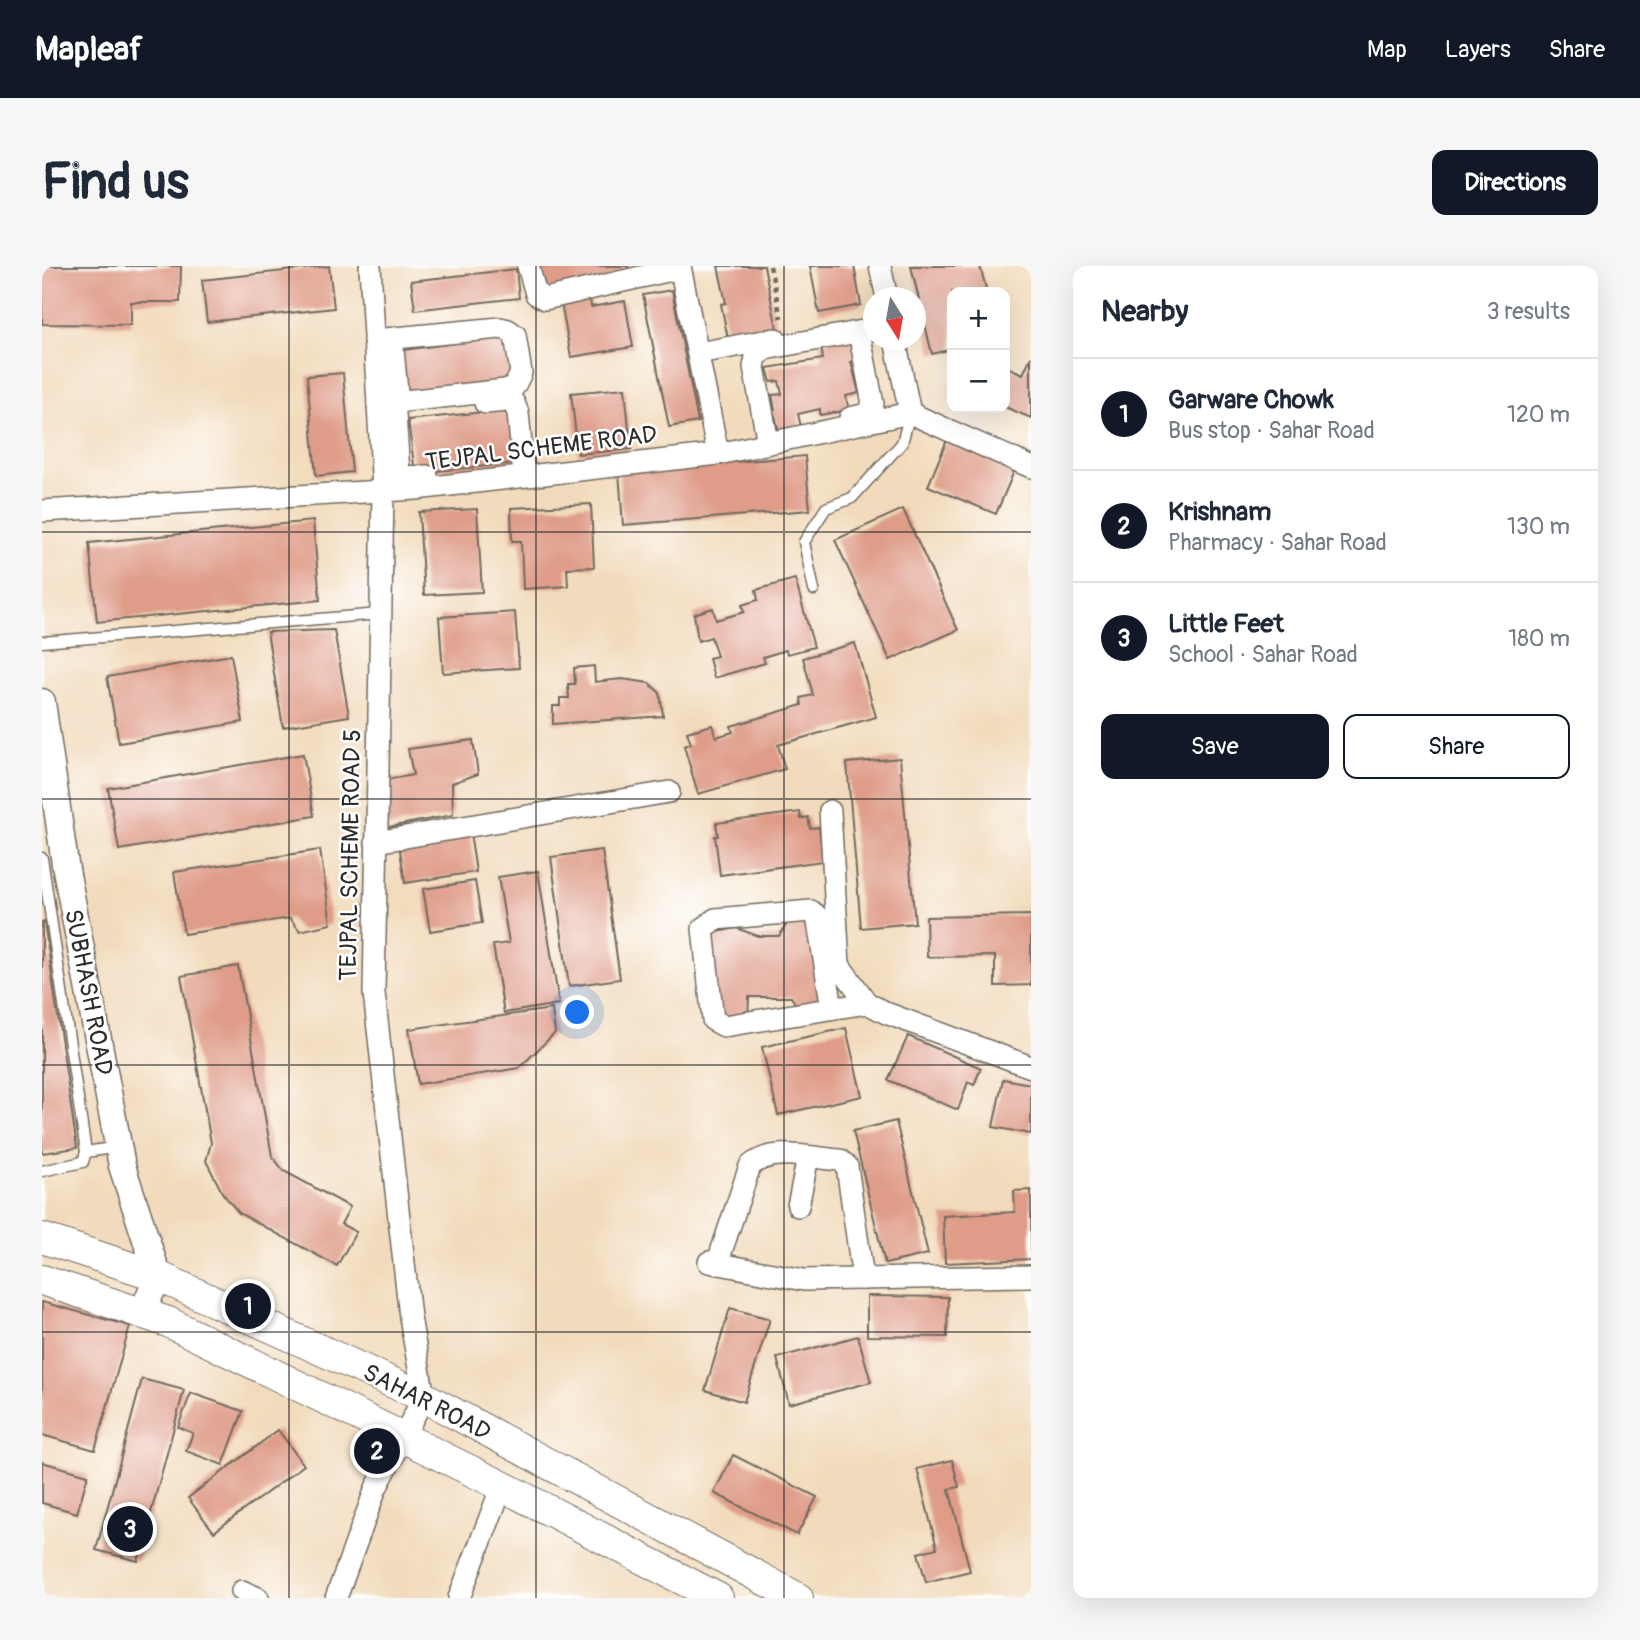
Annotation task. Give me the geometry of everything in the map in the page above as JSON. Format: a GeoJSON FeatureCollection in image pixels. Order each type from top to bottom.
{"type":"FeatureCollection","features":[{"type":"Feature","properties":{"kind":"main road","name":"SAHAR ROAD"},"geometry":{"type":"LineString","coordinates":[[42,1238],[158,1276],[425,1397],[798,1598]]}},
{"type":"Feature","properties":{"kind":"main road","name":"SAHAR ROAD"},"geometry":{"type":"LineString","coordinates":[[42,1280],[168,1322],[502,1486],[718,1598]]}},
{"type":"Feature","properties":{"kind":"street","name":"TEJPAL SCHEME ROAD 5"},"geometry":{"type":"LineString","coordinates":[[370,266],[387,409],[380,614],[374,993],[410,1317],[425,1397]]}},
{"type":"Feature","properties":{"kind":"street"},"geometry":{"type":"LineString","coordinates":[[528,266],[536,294],[545,299],[649,270],[680,267],[718,454]]}},
{"type":"Feature","properties":{"kind":"street"},"geometry":{"type":"LineString","coordinates":[[880,266],[885,287]]}},
{"type":"Feature","properties":{"kind":"street"},"geometry":{"type":"LineString","coordinates":[[380,336],[503,315]]}},
{"type":"Feature","properties":{"kind":"street"},"geometry":{"type":"LineString","coordinates":[[380,336],[500,328],[508,330],[515,335],[521,373],[514,387],[505,390],[387,409]]}},
{"type":"Feature","properties":{"kind":"street"},"geometry":{"type":"LineString","coordinates":[[698,353],[778,338],[783,336],[784,332]]}},
{"type":"Feature","properties":{"kind":"street"},"geometry":{"type":"LineString","coordinates":[[863,332],[765,349],[755,357],[754,367],[767,439],[867,414],[873,404],[868,350]]}},
{"type":"Feature","properties":{"kind":"street"},"geometry":{"type":"LineString","coordinates":[[897,350],[910,413],[1031,467]]}},
{"type":"Feature","properties":{"kind":"street"},"geometry":{"type":"LineString","coordinates":[[387,409],[507,401],[514,404],[518,413],[523,470]]}},
{"type":"Feature","properties":{"kind":"street"},"geometry":{"type":"LineString","coordinates":[[387,409],[399,472],[401,476],[416,483]]}},
{"type":"Feature","properties":{"kind":"street","name":"TEJPAL SCHEME ROAD"},"geometry":{"type":"LineString","coordinates":[[42,511],[383,491],[416,483],[523,470],[718,454],[767,439],[910,413]]}},
{"type":"Feature","properties":{"kind":"street","name":"SUBHASH ROAD"},"geometry":{"type":"LineString","coordinates":[[42,702],[52,817],[118,1147],[158,1276]]}},
{"type":"Feature","properties":{"kind":"street"},"geometry":{"type":"LineString","coordinates":[[376,842],[669,792]]}},
{"type":"Feature","properties":{"kind":"street"},"geometry":{"type":"LineString","coordinates":[[830,811],[832,1008]]}},
{"type":"Feature","properties":{"kind":"street"},"geometry":{"type":"LineString","coordinates":[[867,1003],[724,1026],[713,1020],[704,929],[715,919],[811,911],[817,916],[839,965],[867,1003],[940,1034],[1031,1067]]}},
{"type":"Feature","properties":{"kind":"street"},"geometry":{"type":"LineString","coordinates":[[863,1279],[847,1167],[840,1160],[808,1157],[771,1154],[757,1159],[750,1166],[713,1263],[804,1280],[863,1279],[1031,1276]]}},
{"type":"Feature","properties":{"kind":"street"},"geometry":{"type":"LineString","coordinates":[[798,1206],[808,1157]]}},
{"type":"Feature","properties":{"kind":"street"},"geometry":{"type":"LineString","coordinates":[[142,1313],[158,1276]]}},
{"type":"Feature","properties":{"kind":"street"},"geometry":{"type":"LineString","coordinates":[[336,1598],[376,1488],[425,1397]]}},
{"type":"Feature","properties":{"kind":"street"},"geometry":{"type":"LineString","coordinates":[[459,1598],[502,1486]]}},
{"type":"Feature","properties":{"kind":"lane"},"geometry":{"type":"LineString","coordinates":[[814,590],[804,542],[826,508],[852,498],[902,443],[910,413]]}},
{"type":"Feature","properties":{"kind":"lane"},"geometry":{"type":"LineString","coordinates":[[42,642],[380,614]]}},
{"type":"Feature","properties":{"kind":"lane"},"geometry":{"type":"LineString","coordinates":[[42,858],[86,1152],[83,1163],[42,1171]]}},
{"type":"Feature","properties":{"kind":"lane"},"geometry":{"type":"LineString","coordinates":[[86,1152],[118,1147]]}},
{"type":"Feature","properties":{"kind":"path"},"geometry":{"type":"LineString","coordinates":[[770,266],[784,332]]}},
{"type":"Feature","properties":{"kind":"building"},"geometry":{"type":"Polygon","coordinates":[[[42,266],[181,266],[180,302],[131,302],[131,325],[42,324],[42,266]]]}},
{"type":"Feature","properties":{"kind":"building"},"geometry":{"type":"Polygon","coordinates":[[[329,266],[334,308],[207,322],[202,280],[329,266]]]}},
{"type":"Feature","properties":{"kind":"building"},"geometry":{"type":"Polygon","coordinates":[[[535,266],[628,266],[630,277],[541,292],[535,266]]]}},
{"type":"Feature","properties":{"kind":"building"},"geometry":{"type":"Polygon","coordinates":[[[718,266],[764,266],[778,333],[729,344],[721,304],[726,303],[718,266]]]}},
{"type":"Feature","properties":{"kind":"building"},"geometry":{"type":"Polygon","coordinates":[[[810,266],[854,266],[861,305],[819,313],[810,266]]]}},
{"type":"Feature","properties":{"kind":"building"},"geometry":{"type":"Polygon","coordinates":[[[911,266],[980,266],[986,287],[947,287],[947,350],[932,354],[926,329],[926,287],[916,287],[911,266]]]}},
{"type":"Feature","properties":{"kind":"building"},"geometry":{"type":"Polygon","coordinates":[[[516,269],[519,298],[415,310],[411,281],[516,269]]]}},
{"type":"Feature","properties":{"kind":"building"},"geometry":{"type":"Polygon","coordinates":[[[672,290],[698,422],[669,427],[643,295],[672,290]]]}},
{"type":"Feature","properties":{"kind":"building"},"geometry":{"type":"Polygon","coordinates":[[[590,298],[591,307],[625,301],[633,347],[571,357],[561,303],[590,298]]]}},
{"type":"Feature","properties":{"kind":"building"},"geometry":{"type":"Polygon","coordinates":[[[854,335],[860,361],[851,362],[859,393],[846,396],[849,410],[820,415],[820,409],[798,414],[801,427],[779,431],[775,416],[769,418],[767,411],[775,410],[772,395],[782,394],[779,381],[771,382],[767,368],[823,359],[820,342],[854,335]]]}},
{"type":"Feature","properties":{"kind":"building"},"geometry":{"type":"Polygon","coordinates":[[[509,336],[514,382],[400,396],[396,351],[509,336]]]}},
{"type":"Feature","properties":{"kind":"building"},"geometry":{"type":"Polygon","coordinates":[[[1031,357],[1031,418],[1010,409],[1010,368],[1023,374],[1031,357]]]}},
{"type":"Feature","properties":{"kind":"building"},"geometry":{"type":"Polygon","coordinates":[[[343,373],[352,472],[316,476],[307,376],[343,373]]]}},
{"type":"Feature","properties":{"kind":"building"},"geometry":{"type":"Polygon","coordinates":[[[625,388],[631,449],[578,454],[571,393],[625,388]]]}},
{"type":"Feature","properties":{"kind":"building"},"geometry":{"type":"Polygon","coordinates":[[[513,409],[518,463],[415,473],[408,420],[513,409]]]}},
{"type":"Feature","properties":{"kind":"building"},"geometry":{"type":"Polygon","coordinates":[[[947,440],[1015,469],[996,514],[928,486],[947,440]]]}},
{"type":"Feature","properties":{"kind":"building"},"geometry":{"type":"Polygon","coordinates":[[[805,456],[810,510],[623,525],[619,472],[805,456]]]}},
{"type":"Feature","properties":{"kind":"building"},"geometry":{"type":"Polygon","coordinates":[[[591,504],[594,567],[567,568],[568,586],[523,589],[521,541],[512,541],[511,508],[591,504]]]}},
{"type":"Feature","properties":{"kind":"building"},"geometry":{"type":"Polygon","coordinates":[[[477,509],[482,592],[424,595],[419,512],[477,509]]]}},
{"type":"Feature","properties":{"kind":"building"},"geometry":{"type":"Polygon","coordinates":[[[903,509],[958,630],[890,660],[835,540],[903,509]]]}},
{"type":"Feature","properties":{"kind":"building"},"geometry":{"type":"Polygon","coordinates":[[[313,521],[320,600],[97,622],[89,543],[313,521]]]}},
{"type":"Feature","properties":{"kind":"building"},"geometry":{"type":"Polygon","coordinates":[[[795,579],[814,647],[787,654],[786,650],[763,657],[765,663],[714,678],[709,658],[717,656],[711,637],[698,641],[694,614],[713,608],[716,620],[744,612],[742,605],[758,600],[756,590],[795,579]]]}},
{"type":"Feature","properties":{"kind":"building"},"geometry":{"type":"Polygon","coordinates":[[[515,612],[519,668],[443,673],[439,617],[515,612]]]}},
{"type":"Feature","properties":{"kind":"building"},"geometry":{"type":"Polygon","coordinates":[[[334,630],[349,716],[283,727],[267,632],[334,630]]]}},
{"type":"Feature","properties":{"kind":"building"},"geometry":{"type":"Polygon","coordinates":[[[855,643],[876,717],[778,745],[785,769],[698,794],[684,746],[691,744],[687,732],[712,725],[716,737],[733,732],[731,726],[802,705],[801,698],[813,695],[803,658],[855,643]]]}},
{"type":"Feature","properties":{"kind":"building"},"geometry":{"type":"Polygon","coordinates":[[[231,655],[243,722],[119,743],[107,677],[231,655]]]}},
{"type":"Feature","properties":{"kind":"building"},"geometry":{"type":"Polygon","coordinates":[[[594,666],[595,682],[622,679],[649,683],[660,693],[663,716],[553,724],[553,706],[560,706],[560,698],[569,698],[568,684],[575,684],[574,668],[594,666]]]}},
{"type":"Feature","properties":{"kind":"building"},"geometry":{"type":"Polygon","coordinates":[[[473,740],[478,774],[452,783],[453,815],[383,828],[385,780],[413,775],[408,749],[473,740]]]}},
{"type":"Feature","properties":{"kind":"building"},"geometry":{"type":"Polygon","coordinates":[[[303,754],[314,816],[119,850],[108,788],[303,754]]]}},
{"type":"Feature","properties":{"kind":"building"},"geometry":{"type":"Polygon","coordinates":[[[900,758],[915,923],[861,928],[847,763],[900,758]]]}},
{"type":"Feature","properties":{"kind":"building"},"geometry":{"type":"Polygon","coordinates":[[[800,812],[801,819],[808,817],[810,828],[819,827],[823,861],[720,875],[716,823],[800,812]]]}},
{"type":"Feature","properties":{"kind":"building"},"geometry":{"type":"Polygon","coordinates":[[[470,833],[476,872],[405,883],[399,844],[470,833]]]}},
{"type":"Feature","properties":{"kind":"building"},"geometry":{"type":"Polygon","coordinates":[[[320,850],[331,924],[300,931],[290,918],[184,934],[174,872],[320,850]]]}},
{"type":"Feature","properties":{"kind":"building"},"geometry":{"type":"Polygon","coordinates":[[[602,850],[620,979],[569,986],[551,857],[602,850]]]}},
{"type":"Feature","properties":{"kind":"building"},"geometry":{"type":"Polygon","coordinates":[[[538,871],[559,1004],[504,1013],[493,945],[509,943],[498,877],[538,871]]]}},
{"type":"Feature","properties":{"kind":"building"},"geometry":{"type":"Polygon","coordinates":[[[475,881],[482,923],[430,931],[423,889],[475,881]]]}},
{"type":"Feature","properties":{"kind":"building"},"geometry":{"type":"Polygon","coordinates":[[[1031,915],[1031,985],[995,986],[995,956],[927,957],[926,917],[1031,915]]]}},
{"type":"Feature","properties":{"kind":"building"},"geometry":{"type":"Polygon","coordinates":[[[814,920],[825,1006],[797,1006],[791,997],[749,997],[748,1020],[719,1020],[708,934],[736,928],[758,936],[779,936],[788,922],[814,920]]]}},
{"type":"Feature","properties":{"kind":"building"},"geometry":{"type":"Polygon","coordinates":[[[44,921],[77,1148],[42,1153],[42,922],[44,921]]]}},
{"type":"Feature","properties":{"kind":"building"},"geometry":{"type":"Polygon","coordinates":[[[238,966],[272,1156],[284,1171],[350,1207],[341,1224],[356,1232],[337,1266],[239,1213],[223,1194],[206,1161],[211,1143],[181,976],[238,966]]]}},
{"type":"Feature","properties":{"kind":"building"},"geometry":{"type":"Polygon","coordinates":[[[552,1009],[555,1033],[519,1068],[418,1084],[409,1029],[552,1009]]]}},
{"type":"Feature","properties":{"kind":"building"},"geometry":{"type":"Polygon","coordinates":[[[846,1028],[862,1096],[778,1115],[762,1047],[846,1028]]]}},
{"type":"Feature","properties":{"kind":"building"},"geometry":{"type":"Polygon","coordinates":[[[908,1036],[981,1068],[974,1085],[968,1082],[958,1110],[888,1080],[908,1036]]]}},
{"type":"Feature","properties":{"kind":"building"},"geometry":{"type":"Polygon","coordinates":[[[1003,1079],[1031,1084],[1031,1134],[993,1127],[1003,1079]]]}},
{"type":"Feature","properties":{"kind":"building"},"geometry":{"type":"Polygon","coordinates":[[[896,1121],[928,1254],[885,1264],[853,1131],[896,1121]]]}},
{"type":"Feature","properties":{"kind":"building"},"geometry":{"type":"Polygon","coordinates":[[[1031,1190],[1031,1259],[945,1263],[943,1216],[1015,1212],[1014,1191],[1031,1190]]]}},
{"type":"Feature","properties":{"kind":"building"},"geometry":{"type":"Polygon","coordinates":[[[867,1296],[948,1297],[947,1337],[867,1336],[867,1296]]]}},
{"type":"Feature","properties":{"kind":"building"},"geometry":{"type":"Polygon","coordinates":[[[42,1302],[130,1326],[95,1450],[42,1435],[42,1302]]]}},
{"type":"Feature","properties":{"kind":"building"},"geometry":{"type":"Polygon","coordinates":[[[730,1308],[770,1319],[744,1402],[705,1390],[730,1308]]]}},
{"type":"Feature","properties":{"kind":"building"},"geometry":{"type":"Polygon","coordinates":[[[858,1336],[871,1382],[789,1404],[777,1358],[858,1336]]]}},
{"type":"Feature","properties":{"kind":"building"},"geometry":{"type":"Polygon","coordinates":[[[142,1379],[184,1390],[138,1561],[96,1550],[142,1379]]]}},
{"type":"Feature","properties":{"kind":"building"},"geometry":{"type":"Polygon","coordinates":[[[191,1393],[243,1411],[223,1465],[186,1451],[193,1433],[178,1427],[191,1393]]]}},
{"type":"Feature","properties":{"kind":"building"},"geometry":{"type":"Polygon","coordinates":[[[278,1430],[304,1465],[214,1532],[188,1498],[278,1430]]]}},
{"type":"Feature","properties":{"kind":"building"},"geometry":{"type":"Polygon","coordinates":[[[733,1455],[817,1497],[797,1535],[714,1493],[733,1455]]]}},
{"type":"Feature","properties":{"kind":"building"},"geometry":{"type":"Polygon","coordinates":[[[952,1460],[959,1487],[949,1489],[970,1571],[926,1582],[918,1553],[937,1548],[917,1469],[952,1460]]]}},
{"type":"Feature","properties":{"kind":"building"},"geometry":{"type":"Polygon","coordinates":[[[42,1462],[88,1475],[77,1513],[42,1503],[42,1462]]]}},
{"type":"Feature","properties":{"kind":"place","name":"Garware Chowk"},"geometry":{"type":"Point","coordinates":[248,1306]}},
{"type":"Feature","properties":{"kind":"place","name":"Krishnam"},"geometry":{"type":"Point","coordinates":[377,1451]}},
{"type":"Feature","properties":{"kind":"place","name":"Little Feet"},"geometry":{"type":"Point","coordinates":[130,1529]}}]}
